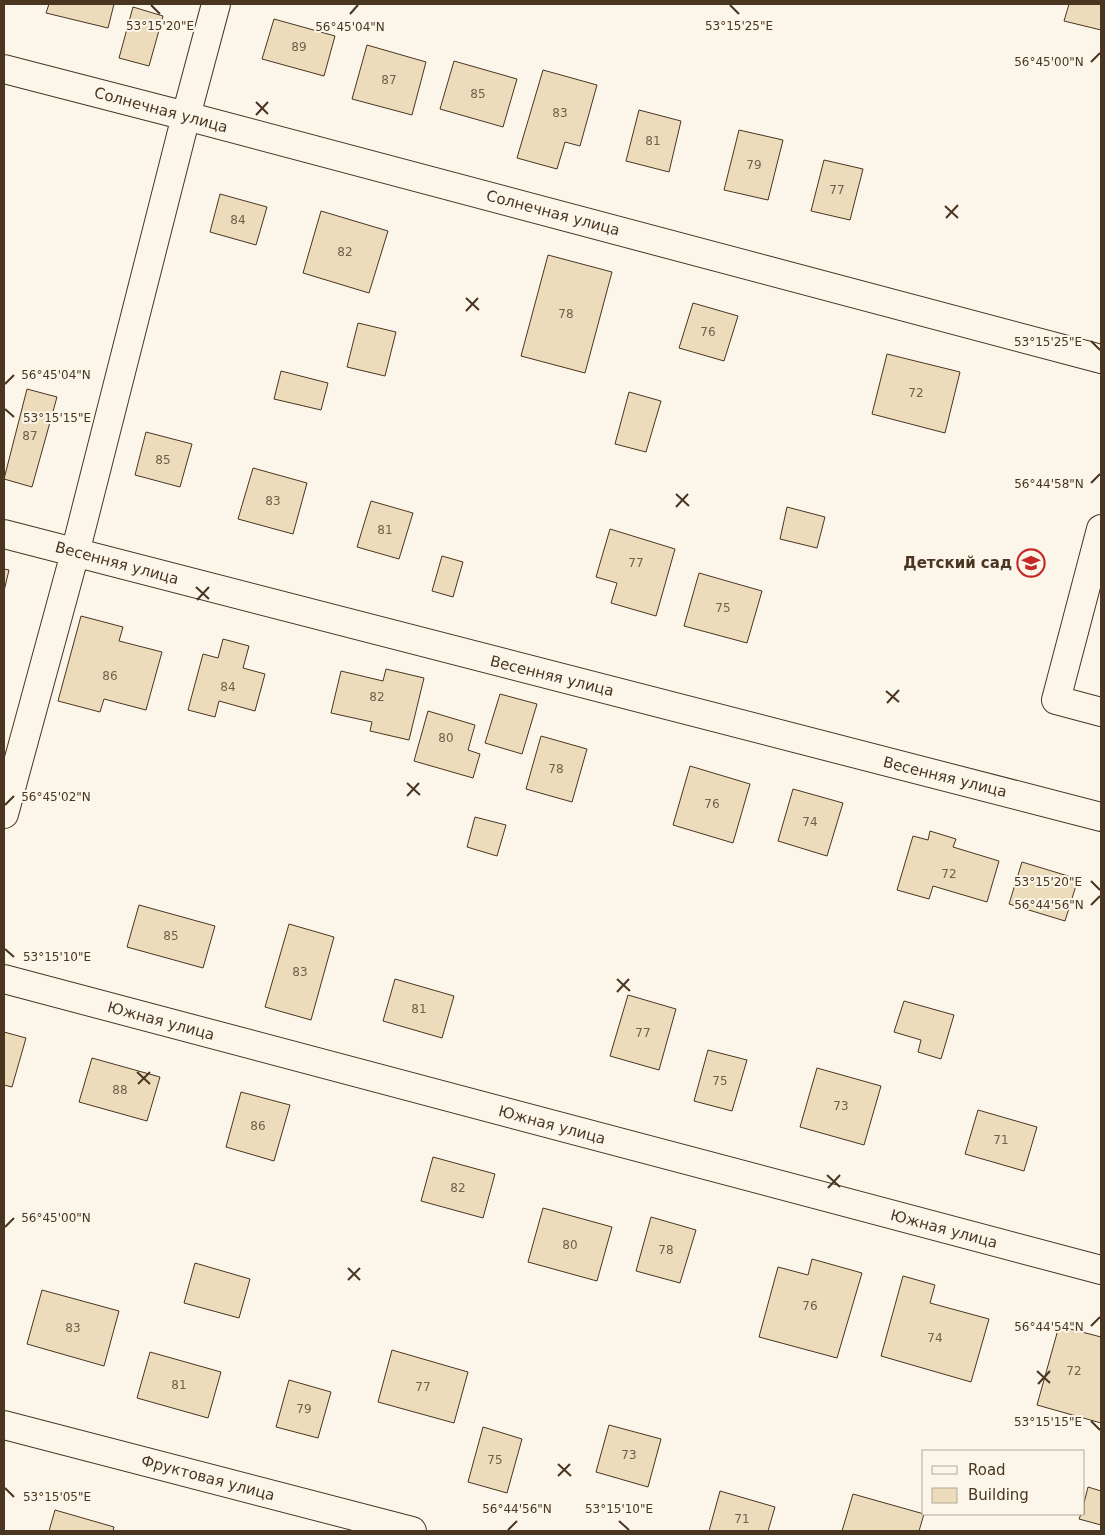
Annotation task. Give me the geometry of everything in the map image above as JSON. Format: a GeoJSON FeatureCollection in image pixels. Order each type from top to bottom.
{"type":"FeatureCollection","features":[{"type":"Feature","properties":{"kind":"street"},"geometry":{"type":"LineString","coordinates":[[4,814],[75,552],[216,4]]}},
{"type":"Feature","properties":{"kind":"street","name":"Солнечная улица"},"geometry":{"type":"LineString","coordinates":[[4,69],[1101,360]]}},
{"type":"Feature","properties":{"kind":"street"},"geometry":{"type":"LineString","coordinates":[[1101,528],[1056,700],[1101,712]]}},
{"type":"Feature","properties":{"kind":"street","name":"Весенняя улица"},"geometry":{"type":"LineString","coordinates":[[4,534],[1101,817]]}},
{"type":"Feature","properties":{"kind":"street","name":"Южная улица"},"geometry":{"type":"LineString","coordinates":[[4,979],[1101,1270]]}},
{"type":"Feature","properties":{"kind":"street","name":"Фруктовая улица"},"geometry":{"type":"LineString","coordinates":[[4,1425],[412,1531]]}},
{"type":"Feature","properties":{"kind":"building"},"geometry":{"type":"Polygon","coordinates":[[[49,4],[114,4],[108,28],[46,13],[49,4]]]}},
{"type":"Feature","properties":{"kind":"building"},"geometry":{"type":"Polygon","coordinates":[[[1069,4],[1101,4],[1101,30],[1064,21],[1069,4]]]}},
{"type":"Feature","properties":{"kind":"building"},"geometry":{"type":"Polygon","coordinates":[[[133,7],[163,16],[149,66],[119,58],[133,7]]]}},
{"type":"Feature","properties":{"kind":"building"},"geometry":{"type":"Polygon","coordinates":[[[274,19],[335,36],[324,76],[262,59],[274,19]]]}},
{"type":"Feature","properties":{"kind":"building"},"geometry":{"type":"Polygon","coordinates":[[[367,45],[426,62],[412,115],[352,99],[367,45]]]}},
{"type":"Feature","properties":{"kind":"building"},"geometry":{"type":"Polygon","coordinates":[[[454,61],[517,79],[503,127],[440,109],[454,61]]]}},
{"type":"Feature","properties":{"kind":"building"},"geometry":{"type":"Polygon","coordinates":[[[543,70],[597,85],[580,146],[565,142],[557,169],[517,158],[543,70]]]}},
{"type":"Feature","properties":{"kind":"building"},"geometry":{"type":"Polygon","coordinates":[[[639,110],[681,121],[669,172],[626,161],[639,110]]]}},
{"type":"Feature","properties":{"kind":"building"},"geometry":{"type":"Polygon","coordinates":[[[739,130],[783,140],[768,200],[724,190],[739,130]]]}},
{"type":"Feature","properties":{"kind":"building"},"geometry":{"type":"Polygon","coordinates":[[[824,160],[863,169],[850,220],[811,211],[824,160]]]}},
{"type":"Feature","properties":{"kind":"building"},"geometry":{"type":"Polygon","coordinates":[[[220,194],[267,207],[256,245],[210,232],[220,194]]]}},
{"type":"Feature","properties":{"kind":"building"},"geometry":{"type":"Polygon","coordinates":[[[321,211],[388,231],[369,293],[303,273],[321,211]]]}},
{"type":"Feature","properties":{"kind":"building"},"geometry":{"type":"Polygon","coordinates":[[[548,255],[612,272],[585,373],[521,356],[548,255]]]}},
{"type":"Feature","properties":{"kind":"building"},"geometry":{"type":"Polygon","coordinates":[[[693,303],[738,316],[724,361],[679,348],[693,303]]]}},
{"type":"Feature","properties":{"kind":"building"},"geometry":{"type":"Polygon","coordinates":[[[358,323],[396,332],[385,376],[347,367],[358,323]]]}},
{"type":"Feature","properties":{"kind":"building"},"geometry":{"type":"Polygon","coordinates":[[[887,354],[960,372],[945,433],[872,414],[887,354]]]}},
{"type":"Feature","properties":{"kind":"building"},"geometry":{"type":"Polygon","coordinates":[[[281,371],[328,383],[321,410],[274,399],[281,371]]]}},
{"type":"Feature","properties":{"kind":"building"},"geometry":{"type":"Polygon","coordinates":[[[27,389],[57,397],[32,487],[4,479],[27,389]]]}},
{"type":"Feature","properties":{"kind":"building"},"geometry":{"type":"Polygon","coordinates":[[[629,392],[661,401],[646,452],[615,444],[629,392]]]}},
{"type":"Feature","properties":{"kind":"building"},"geometry":{"type":"Polygon","coordinates":[[[146,432],[192,444],[180,487],[135,475],[146,432]]]}},
{"type":"Feature","properties":{"kind":"building"},"geometry":{"type":"Polygon","coordinates":[[[253,468],[307,483],[293,534],[238,519],[253,468]]]}},
{"type":"Feature","properties":{"kind":"building"},"geometry":{"type":"Polygon","coordinates":[[[371,501],[413,513],[399,559],[357,547],[371,501]]]}},
{"type":"Feature","properties":{"kind":"building"},"geometry":{"type":"Polygon","coordinates":[[[787,507],[825,517],[817,548],[780,539],[787,507]]]}},
{"type":"Feature","properties":{"kind":"building"},"geometry":{"type":"Polygon","coordinates":[[[610,529],[675,549],[656,616],[611,603],[617,583],[596,577],[610,529]]]}},
{"type":"Feature","properties":{"kind":"building"},"geometry":{"type":"Polygon","coordinates":[[[442,556],[463,562],[453,597],[432,591],[442,556]]]}},
{"type":"Feature","properties":{"kind":"building"},"geometry":{"type":"Polygon","coordinates":[[[4,569],[9,570],[4,591],[4,569]]]}},
{"type":"Feature","properties":{"kind":"building"},"geometry":{"type":"Polygon","coordinates":[[[699,573],[762,591],[747,643],[684,626],[699,573]]]}},
{"type":"Feature","properties":{"kind":"building"},"geometry":{"type":"Polygon","coordinates":[[[81,616],[123,627],[119,641],[162,652],[146,710],[104,699],[100,712],[58,701],[81,616]]]}},
{"type":"Feature","properties":{"kind":"building"},"geometry":{"type":"Polygon","coordinates":[[[223,639],[249,646],[243,668],[265,674],[255,711],[219,701],[215,717],[188,710],[203,654],[218,658],[223,639]]]}},
{"type":"Feature","properties":{"kind":"building"},"geometry":{"type":"Polygon","coordinates":[[[386,669],[424,678],[409,740],[370,731],[372,722],[331,713],[341,671],[383,681],[386,669]]]}},
{"type":"Feature","properties":{"kind":"building"},"geometry":{"type":"Polygon","coordinates":[[[500,694],[537,704],[522,754],[485,743],[500,694]]]}},
{"type":"Feature","properties":{"kind":"building"},"geometry":{"type":"Polygon","coordinates":[[[428,711],[475,725],[468,750],[480,754],[473,778],[414,761],[428,711]]]}},
{"type":"Feature","properties":{"kind":"building"},"geometry":{"type":"Polygon","coordinates":[[[541,736],[587,749],[572,802],[526,789],[541,736]]]}},
{"type":"Feature","properties":{"kind":"building"},"geometry":{"type":"Polygon","coordinates":[[[690,766],[750,784],[733,843],[673,825],[690,766]]]}},
{"type":"Feature","properties":{"kind":"building"},"geometry":{"type":"Polygon","coordinates":[[[793,789],[843,803],[827,856],[778,841],[793,789]]]}},
{"type":"Feature","properties":{"kind":"building"},"geometry":{"type":"Polygon","coordinates":[[[475,817],[506,825],[497,856],[467,847],[475,817]]]}},
{"type":"Feature","properties":{"kind":"building"},"geometry":{"type":"Polygon","coordinates":[[[930,831],[956,839],[953,847],[999,861],[987,902],[933,886],[929,899],[897,890],[913,836],[928,840],[930,831]]]}},
{"type":"Feature","properties":{"kind":"building"},"geometry":{"type":"Polygon","coordinates":[[[1022,862],[1078,879],[1065,921],[1009,904],[1022,862]]]}},
{"type":"Feature","properties":{"kind":"building"},"geometry":{"type":"Polygon","coordinates":[[[139,905],[215,926],[203,968],[127,947],[139,905]]]}},
{"type":"Feature","properties":{"kind":"building"},"geometry":{"type":"Polygon","coordinates":[[[289,924],[334,937],[311,1020],[265,1007],[289,924]]]}},
{"type":"Feature","properties":{"kind":"building"},"geometry":{"type":"Polygon","coordinates":[[[395,979],[454,996],[442,1038],[383,1021],[395,979]]]}},
{"type":"Feature","properties":{"kind":"building"},"geometry":{"type":"Polygon","coordinates":[[[628,995],[676,1009],[659,1070],[610,1056],[628,995]]]}},
{"type":"Feature","properties":{"kind":"building"},"geometry":{"type":"Polygon","coordinates":[[[904,1001],[954,1015],[941,1059],[918,1052],[921,1040],[894,1032],[904,1001]]]}},
{"type":"Feature","properties":{"kind":"building"},"geometry":{"type":"Polygon","coordinates":[[[4,1032],[26,1038],[12,1087],[4,1085],[4,1032]]]}},
{"type":"Feature","properties":{"kind":"building"},"geometry":{"type":"Polygon","coordinates":[[[708,1050],[747,1060],[732,1111],[694,1101],[708,1050]]]}},
{"type":"Feature","properties":{"kind":"building"},"geometry":{"type":"Polygon","coordinates":[[[92,1058],[160,1077],[147,1121],[79,1102],[92,1058]]]}},
{"type":"Feature","properties":{"kind":"building"},"geometry":{"type":"Polygon","coordinates":[[[817,1068],[881,1086],[864,1145],[800,1127],[817,1068]]]}},
{"type":"Feature","properties":{"kind":"building"},"geometry":{"type":"Polygon","coordinates":[[[241,1092],[290,1105],[274,1161],[226,1147],[241,1092]]]}},
{"type":"Feature","properties":{"kind":"building"},"geometry":{"type":"Polygon","coordinates":[[[978,1110],[1037,1127],[1024,1171],[965,1154],[978,1110]]]}},
{"type":"Feature","properties":{"kind":"building"},"geometry":{"type":"Polygon","coordinates":[[[433,1157],[495,1174],[483,1218],[421,1201],[433,1157]]]}},
{"type":"Feature","properties":{"kind":"building"},"geometry":{"type":"Polygon","coordinates":[[[543,1208],[612,1227],[597,1281],[528,1262],[543,1208]]]}},
{"type":"Feature","properties":{"kind":"building"},"geometry":{"type":"Polygon","coordinates":[[[651,1217],[696,1230],[680,1283],[636,1271],[651,1217]]]}},
{"type":"Feature","properties":{"kind":"building"},"geometry":{"type":"Polygon","coordinates":[[[812,1259],[862,1273],[837,1358],[759,1337],[778,1267],[808,1275],[812,1259]]]}},
{"type":"Feature","properties":{"kind":"building"},"geometry":{"type":"Polygon","coordinates":[[[195,1263],[250,1279],[239,1318],[184,1303],[195,1263]]]}},
{"type":"Feature","properties":{"kind":"building"},"geometry":{"type":"Polygon","coordinates":[[[903,1276],[935,1285],[930,1303],[989,1319],[971,1382],[881,1356],[903,1276]]]}},
{"type":"Feature","properties":{"kind":"building"},"geometry":{"type":"Polygon","coordinates":[[[42,1290],[119,1311],[104,1366],[27,1344],[42,1290]]]}},
{"type":"Feature","properties":{"kind":"building"},"geometry":{"type":"Polygon","coordinates":[[[1059,1326],[1101,1337],[1101,1423],[1037,1405],[1059,1326]]]}},
{"type":"Feature","properties":{"kind":"building"},"geometry":{"type":"Polygon","coordinates":[[[392,1350],[468,1372],[454,1423],[378,1402],[392,1350]]]}},
{"type":"Feature","properties":{"kind":"building"},"geometry":{"type":"Polygon","coordinates":[[[150,1352],[221,1372],[208,1418],[137,1398],[150,1352]]]}},
{"type":"Feature","properties":{"kind":"building"},"geometry":{"type":"Polygon","coordinates":[[[289,1380],[331,1392],[318,1438],[276,1427],[289,1380]]]}},
{"type":"Feature","properties":{"kind":"building"},"geometry":{"type":"Polygon","coordinates":[[[609,1425],[661,1439],[648,1487],[596,1472],[609,1425]]]}},
{"type":"Feature","properties":{"kind":"building"},"geometry":{"type":"Polygon","coordinates":[[[483,1427],[522,1439],[507,1493],[468,1482],[483,1427]]]}},
{"type":"Feature","properties":{"kind":"building"},"geometry":{"type":"Polygon","coordinates":[[[1088,1487],[1101,1491],[1101,1525],[1079,1519],[1081,1515],[1085,1515],[1085,1499],[1088,1487]]]}},
{"type":"Feature","properties":{"kind":"building"},"geometry":{"type":"Polygon","coordinates":[[[720,1491],[775,1507],[768,1531],[709,1531],[720,1491]]]}},
{"type":"Feature","properties":{"kind":"building"},"geometry":{"type":"Polygon","coordinates":[[[853,1494],[924,1515],[919,1531],[842,1531],[853,1494]]]}},
{"type":"Feature","properties":{"kind":"building"},"geometry":{"type":"Polygon","coordinates":[[[55,1510],[114,1527],[113,1531],[49,1531],[55,1510]]]}},
{"type":"Feature","properties":{"kind":"place","name":"Детский сад"},"geometry":{"type":"Point","coordinates":[1031,563]}}]}
